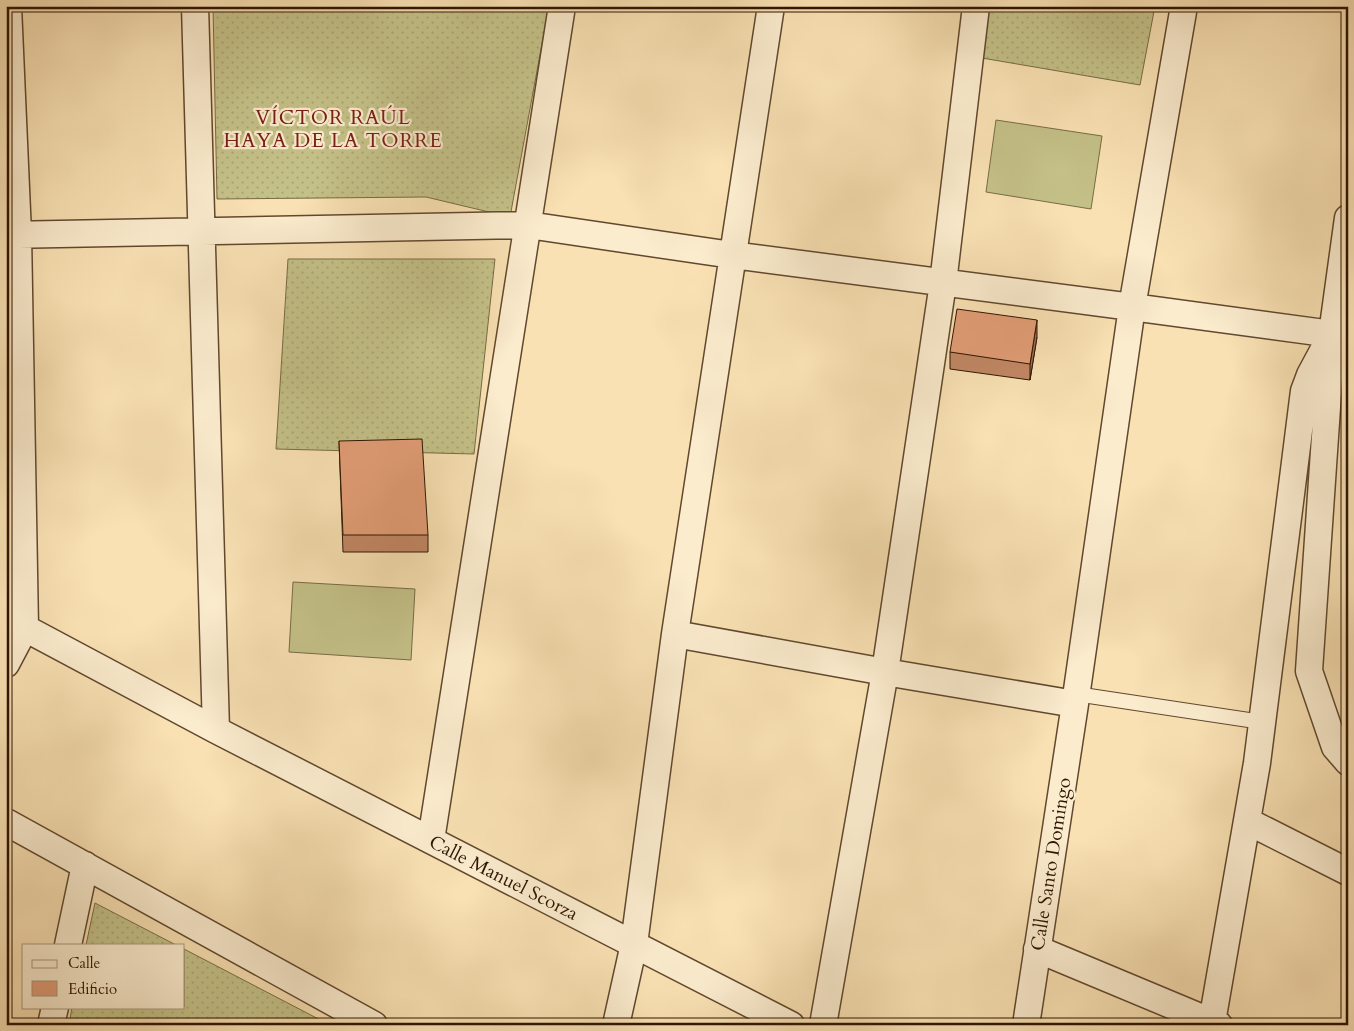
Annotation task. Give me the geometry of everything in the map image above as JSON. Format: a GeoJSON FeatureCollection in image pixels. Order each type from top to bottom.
{"type":"FeatureCollection","features":[{"type":"Feature","properties":{"kind":"street"},"geometry":{"type":"LineString","coordinates":[[6,664],[16,623],[8,6]]}},
{"type":"Feature","properties":{"kind":"street"},"geometry":{"type":"LineString","coordinates":[[195,6],[216,730]]}},
{"type":"Feature","properties":{"kind":"street"},"geometry":{"type":"LineString","coordinates":[[431,840],[562,6]]}},
{"type":"Feature","properties":{"kind":"street"},"geometry":{"type":"LineString","coordinates":[[616,1025],[634,944],[674,634],[771,6]]}},
{"type":"Feature","properties":{"kind":"street"},"geometry":{"type":"LineString","coordinates":[[822,1025],[884,672],[943,282],[976,6]]}},
{"type":"Feature","properties":{"kind":"street","name":"Calle Santo Domingo"},"geometry":{"type":"LineString","coordinates":[[1026,1025],[1076,699],[1132,307],[1184,6]]}},
{"type":"Feature","properties":{"kind":"street"},"geometry":{"type":"LineString","coordinates":[[1348,218],[1332,334],[1309,671],[1335,746],[1348,762]]}},
{"type":"Feature","properties":{"kind":"street"},"geometry":{"type":"LineString","coordinates":[[12,234],[528,225],[732,255],[1332,334]]}},
{"type":"Feature","properties":{"kind":"street"},"geometry":{"type":"LineString","coordinates":[[1037,949],[1215,1023],[1257,763],[1304,391],[1310,375],[1332,334]]}},
{"type":"Feature","properties":{"kind":"street","name":"Calle Manuel Scorza"},"geometry":{"type":"LineString","coordinates":[[16,623],[216,730],[791,1025]]}},
{"type":"Feature","properties":{"kind":"street"},"geometry":{"type":"LineString","coordinates":[[674,634],[884,672],[1076,699]]}},
{"type":"Feature","properties":{"kind":"street"},"geometry":{"type":"LineString","coordinates":[[1247,821],[1348,872]]}},
{"type":"Feature","properties":{"kind":"street"},"geometry":{"type":"LineString","coordinates":[[6,822],[374,1025]]}},
{"type":"Feature","properties":{"kind":"street"},"geometry":{"type":"LineString","coordinates":[[68,944],[85,865]]}},
{"type":"Feature","properties":{"kind":"street"},"geometry":{"type":"LineString","coordinates":[[51,1025],[55,1008]]}},
{"type":"Feature","properties":{"kind":"lane"},"geometry":{"type":"LineString","coordinates":[[1076,699],[1262,722]]}},
{"type":"Feature","properties":{"kind":"shaded area"},"geometry":{"type":"Polygon","coordinates":[[[213,6],[549,6],[510,217],[426,197],[217,199],[213,6]]]}},
{"type":"Feature","properties":{"kind":"shaded area"},"geometry":{"type":"Polygon","coordinates":[[[990,6],[1155,6],[1140,85],[982,58],[990,6]]]}},
{"type":"Feature","properties":{"kind":"shaded area"},"geometry":{"type":"Polygon","coordinates":[[[996,120],[1102,136],[1091,209],[986,192],[996,120]]]}},
{"type":"Feature","properties":{"kind":"shaded area"},"geometry":{"type":"Polygon","coordinates":[[[288,259],[495,259],[474,454],[276,449],[288,259]]]}},
{"type":"Feature","properties":{"kind":"shaded area"},"geometry":{"type":"Polygon","coordinates":[[[293,582],[415,589],[411,660],[289,652],[293,582]]]}},
{"type":"Feature","properties":{"kind":"shaded area"},"geometry":{"type":"Polygon","coordinates":[[[95,903],[174,944],[86,944],[95,903]]]}},
{"type":"Feature","properties":{"kind":"shaded area"},"geometry":{"type":"Polygon","coordinates":[[[185,950],[330,1025],[69,1025],[72,1008],[185,1008],[185,950]]]}},
{"type":"Feature","properties":{"kind":"building"},"geometry":{"type":"Polygon","coordinates":[[[957,309],[1037,320],[1030,364],[950,352],[957,309]]]}},
{"type":"Feature","properties":{"kind":"building"},"geometry":{"type":"Polygon","coordinates":[[[422,439],[428,535],[343,535],[339,441],[422,439]]]}},
{"type":"Feature","properties":{"kind":"district","name":"VÍCTOR RAÚL HAYA DE LA TORRE"},"geometry":{"type":"Point","coordinates":[333,128]}}]}
